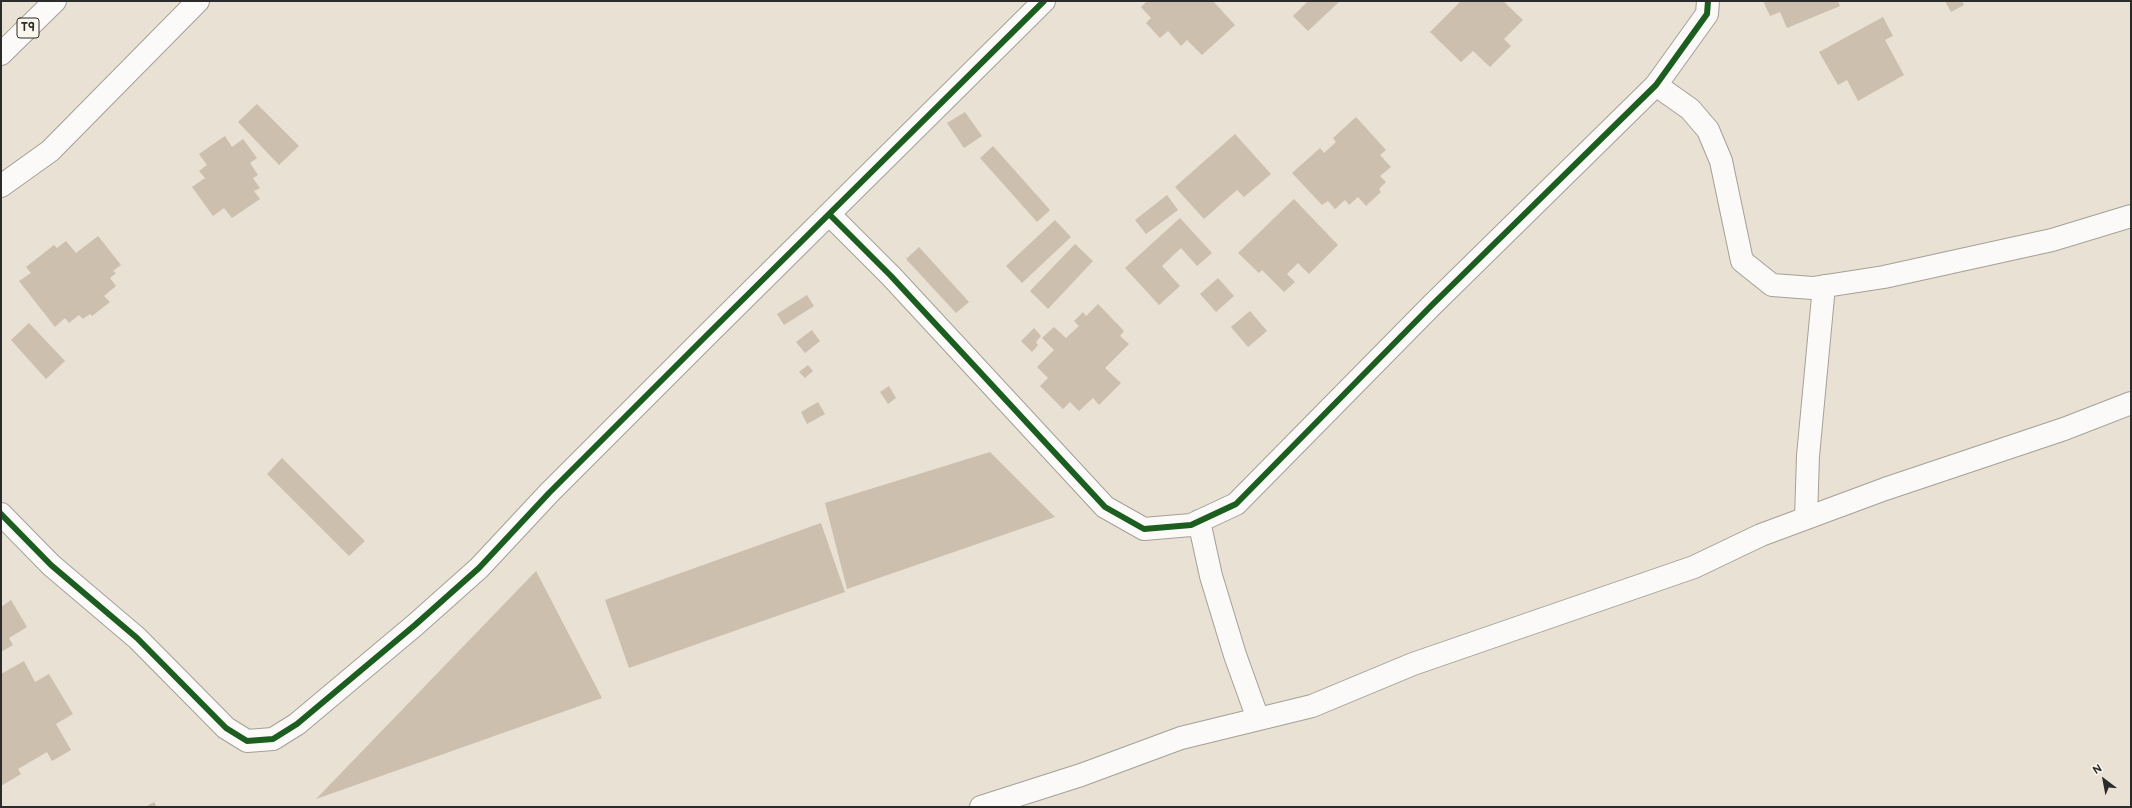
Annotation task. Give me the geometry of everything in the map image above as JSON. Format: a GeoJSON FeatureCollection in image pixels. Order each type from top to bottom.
{"type":"FeatureCollection","features":[{"type":"Feature","properties":{"kind":"main road","name":"T9"},"geometry":{"type":"LineString","coordinates":[[1,54],[55,1]]}},
{"type":"Feature","properties":{"kind":"main road"},"geometry":{"type":"LineString","coordinates":[[1,186],[50,151],[198,1]]}},
{"type":"Feature","properties":{"kind":"main road"},"geometry":{"type":"LineString","coordinates":[[1,514],[51,565],[137,638],[226,728],[247,741],[273,739],[297,724],[415,625],[479,568],[549,493],[1044,1]]}},
{"type":"Feature","properties":{"kind":"main road"},"geometry":{"type":"LineString","coordinates":[[829,214],[891,276],[1104,507],[1144,529],[1191,525],[1236,504],[1432,305],[1656,85],[1707,14],[1708,1]]}},
{"type":"Feature","properties":{"kind":"main road"},"geometry":{"type":"LineString","coordinates":[[1656,85],[1690,109],[1708,130],[1721,161],[1742,261],[1772,285],[1813,288],[1884,277],[2052,240],[2131,216]]}},
{"type":"Feature","properties":{"kind":"main road"},"geometry":{"type":"LineString","coordinates":[[1806,518],[1808,456],[1824,286]]}},
{"type":"Feature","properties":{"kind":"main road"},"geometry":{"type":"LineString","coordinates":[[981,807],[1081,775],[1181,738],[1312,706],[1413,664],[1694,567],[1762,535],[1806,518],[1885,489],[2064,429],[2131,403]]}},
{"type":"Feature","properties":{"kind":"main road"},"geometry":{"type":"LineString","coordinates":[[1199,521],[1211,576],[1235,655],[1258,719]]}},
{"type":"Feature","properties":{"kind":"building"},"geometry":{"type":"Polygon","coordinates":[[[1147,1],[1213,1],[1235,25],[1202,55],[1187,40],[1181,46],[1168,31],[1160,38],[1146,23],[1151,18],[1141,7],[1147,1]]]}},
{"type":"Feature","properties":{"kind":"building"},"geometry":{"type":"Polygon","coordinates":[[[1308,1],[1340,1],[1308,31],[1293,16],[1308,1]]]}},
{"type":"Feature","properties":{"kind":"building"},"geometry":{"type":"Polygon","coordinates":[[[1461,1],[1503,1],[1523,20],[1504,39],[1511,46],[1490,67],[1473,51],[1461,62],[1430,32],[1461,1]]]}},
{"type":"Feature","properties":{"kind":"building"},"geometry":{"type":"Polygon","coordinates":[[[1763,1],[1838,1],[1840,6],[1787,28],[1780,12],[1770,16],[1763,1]]]}},
{"type":"Feature","properties":{"kind":"building"},"geometry":{"type":"Polygon","coordinates":[[[1945,1],[1962,1],[1964,5],[1951,12],[1945,1]]]}},
{"type":"Feature","properties":{"kind":"building"},"geometry":{"type":"Polygon","coordinates":[[[1883,17],[1893,36],[1885,40],[1904,75],[1858,101],[1847,80],[1838,85],[1819,52],[1883,17]]]}},
{"type":"Feature","properties":{"kind":"building"},"geometry":{"type":"Polygon","coordinates":[[[257,104],[299,146],[279,165],[238,122],[257,104]]]}},
{"type":"Feature","properties":{"kind":"building"},"geometry":{"type":"Polygon","coordinates":[[[965,112],[982,136],[964,148],[947,123],[965,112]]]}},
{"type":"Feature","properties":{"kind":"building"},"geometry":{"type":"Polygon","coordinates":[[[1356,117],[1386,150],[1380,155],[1391,167],[1380,176],[1386,182],[1379,189],[1381,192],[1366,206],[1358,197],[1349,205],[1345,200],[1335,209],[1328,201],[1322,205],[1292,173],[1320,148],[1324,153],[1336,142],[1333,138],[1356,117]]]}},
{"type":"Feature","properties":{"kind":"building"},"geometry":{"type":"Polygon","coordinates":[[[1235,134],[1271,174],[1244,197],[1237,190],[1204,219],[1175,187],[1235,134]]]}},
{"type":"Feature","properties":{"kind":"building"},"geometry":{"type":"Polygon","coordinates":[[[225,136],[232,147],[243,139],[257,158],[250,163],[258,175],[253,178],[260,188],[254,191],[260,199],[232,218],[224,208],[213,216],[192,187],[205,178],[199,171],[207,165],[199,154],[225,136]]]}},
{"type":"Feature","properties":{"kind":"building"},"geometry":{"type":"Polygon","coordinates":[[[993,146],[1050,210],[1037,222],[980,158],[993,146]]]}},
{"type":"Feature","properties":{"kind":"building"},"geometry":{"type":"Polygon","coordinates":[[[1167,195],[1178,210],[1146,234],[1135,220],[1167,195]]]}},
{"type":"Feature","properties":{"kind":"building"},"geometry":{"type":"Polygon","coordinates":[[[1294,199],[1338,245],[1309,274],[1298,263],[1287,274],[1295,282],[1284,292],[1262,270],[1259,273],[1238,253],[1294,199]]]}},
{"type":"Feature","properties":{"kind":"building"},"geometry":{"type":"Polygon","coordinates":[[[1180,218],[1212,253],[1197,266],[1181,248],[1162,266],[1180,286],[1159,305],[1125,268],[1180,218]]]}},
{"type":"Feature","properties":{"kind":"building"},"geometry":{"type":"Polygon","coordinates":[[[1055,220],[1071,237],[1022,283],[1006,266],[1055,220]]]}},
{"type":"Feature","properties":{"kind":"building"},"geometry":{"type":"Polygon","coordinates":[[[98,236],[121,265],[113,271],[116,273],[110,278],[116,286],[104,296],[110,302],[92,316],[90,314],[83,319],[79,315],[69,323],[65,318],[55,327],[19,281],[31,273],[26,267],[54,245],[57,248],[66,241],[76,253],[98,236]]]}},
{"type":"Feature","properties":{"kind":"building"},"geometry":{"type":"Polygon","coordinates":[[[1075,244],[1093,261],[1048,309],[1030,291],[1075,244]]]}},
{"type":"Feature","properties":{"kind":"building"},"geometry":{"type":"Polygon","coordinates":[[[919,247],[969,302],[956,313],[906,259],[919,247]]]}},
{"type":"Feature","properties":{"kind":"building"},"geometry":{"type":"Polygon","coordinates":[[[1218,278],[1234,296],[1216,312],[1200,294],[1218,278]]]}},
{"type":"Feature","properties":{"kind":"building"},"geometry":{"type":"Polygon","coordinates":[[[807,295],[814,306],[784,325],[777,314],[807,295]]]}},
{"type":"Feature","properties":{"kind":"building"},"geometry":{"type":"Polygon","coordinates":[[[1098,304],[1124,331],[1120,336],[1129,344],[1105,368],[1121,383],[1099,405],[1093,398],[1079,411],[1070,402],[1063,409],[1040,386],[1048,378],[1037,367],[1054,350],[1042,338],[1054,327],[1066,338],[1079,326],[1074,321],[1083,312],[1086,316],[1098,304]]]}},
{"type":"Feature","properties":{"kind":"building"},"geometry":{"type":"Polygon","coordinates":[[[1250,311],[1267,331],[1248,347],[1231,327],[1250,311]]]}},
{"type":"Feature","properties":{"kind":"building"},"geometry":{"type":"Polygon","coordinates":[[[29,323],[65,361],[46,379],[11,340],[29,323]]]}},
{"type":"Feature","properties":{"kind":"building"},"geometry":{"type":"Polygon","coordinates":[[[1034,328],[1041,336],[1036,342],[1038,345],[1032,352],[1021,341],[1034,328]]]}},
{"type":"Feature","properties":{"kind":"building"},"geometry":{"type":"Polygon","coordinates":[[[812,330],[820,341],[805,353],[796,342],[812,330]]]}},
{"type":"Feature","properties":{"kind":"building"},"geometry":{"type":"Polygon","coordinates":[[[808,365],[813,371],[805,378],[799,372],[808,365]]]}},
{"type":"Feature","properties":{"kind":"building"},"geometry":{"type":"Polygon","coordinates":[[[889,386],[896,398],[888,404],[880,392],[889,386]]]}},
{"type":"Feature","properties":{"kind":"building"},"geometry":{"type":"Polygon","coordinates":[[[818,402],[825,414],[807,424],[801,412],[818,402]]]}},
{"type":"Feature","properties":{"kind":"building"},"geometry":{"type":"Polygon","coordinates":[[[990,452],[1055,517],[847,589],[825,503],[990,452]]]}},
{"type":"Feature","properties":{"kind":"building"},"geometry":{"type":"Polygon","coordinates":[[[282,458],[365,541],[349,556],[267,474],[282,458]]]}},
{"type":"Feature","properties":{"kind":"building"},"geometry":{"type":"Polygon","coordinates":[[[821,523],[845,592],[629,668],[605,600],[821,523]]]}},
{"type":"Feature","properties":{"kind":"building"},"geometry":{"type":"Polygon","coordinates":[[[536,571],[602,698],[316,799],[536,571]]]}},
{"type":"Feature","properties":{"kind":"building"},"geometry":{"type":"Polygon","coordinates":[[[11,600],[27,627],[9,638],[13,645],[1,652],[1,607],[11,600]]]}},
{"type":"Feature","properties":{"kind":"building"},"geometry":{"type":"Polygon","coordinates":[[[24,661],[35,682],[49,674],[73,714],[56,724],[71,750],[52,761],[47,752],[18,769],[21,774],[1,786],[1,674],[24,661]]]}},
{"type":"Feature","properties":{"kind":"building"},"geometry":{"type":"Polygon","coordinates":[[[154,802],[157,807],[145,807],[154,802]]]}},
{"type":"Feature","properties":{"kind":"cycle path"},"geometry":{"type":"LineString","coordinates":[[1,514],[51,565],[137,638],[226,728],[247,741],[273,739],[297,724],[415,625],[479,568],[549,493],[1044,1]]}},
{"type":"Feature","properties":{"kind":"cycle path"},"geometry":{"type":"LineString","coordinates":[[829,214],[891,276],[1105,507],[1144,529],[1191,525],[1236,504],[1432,305],[1656,85],[1707,14],[1708,1]]}}]}
